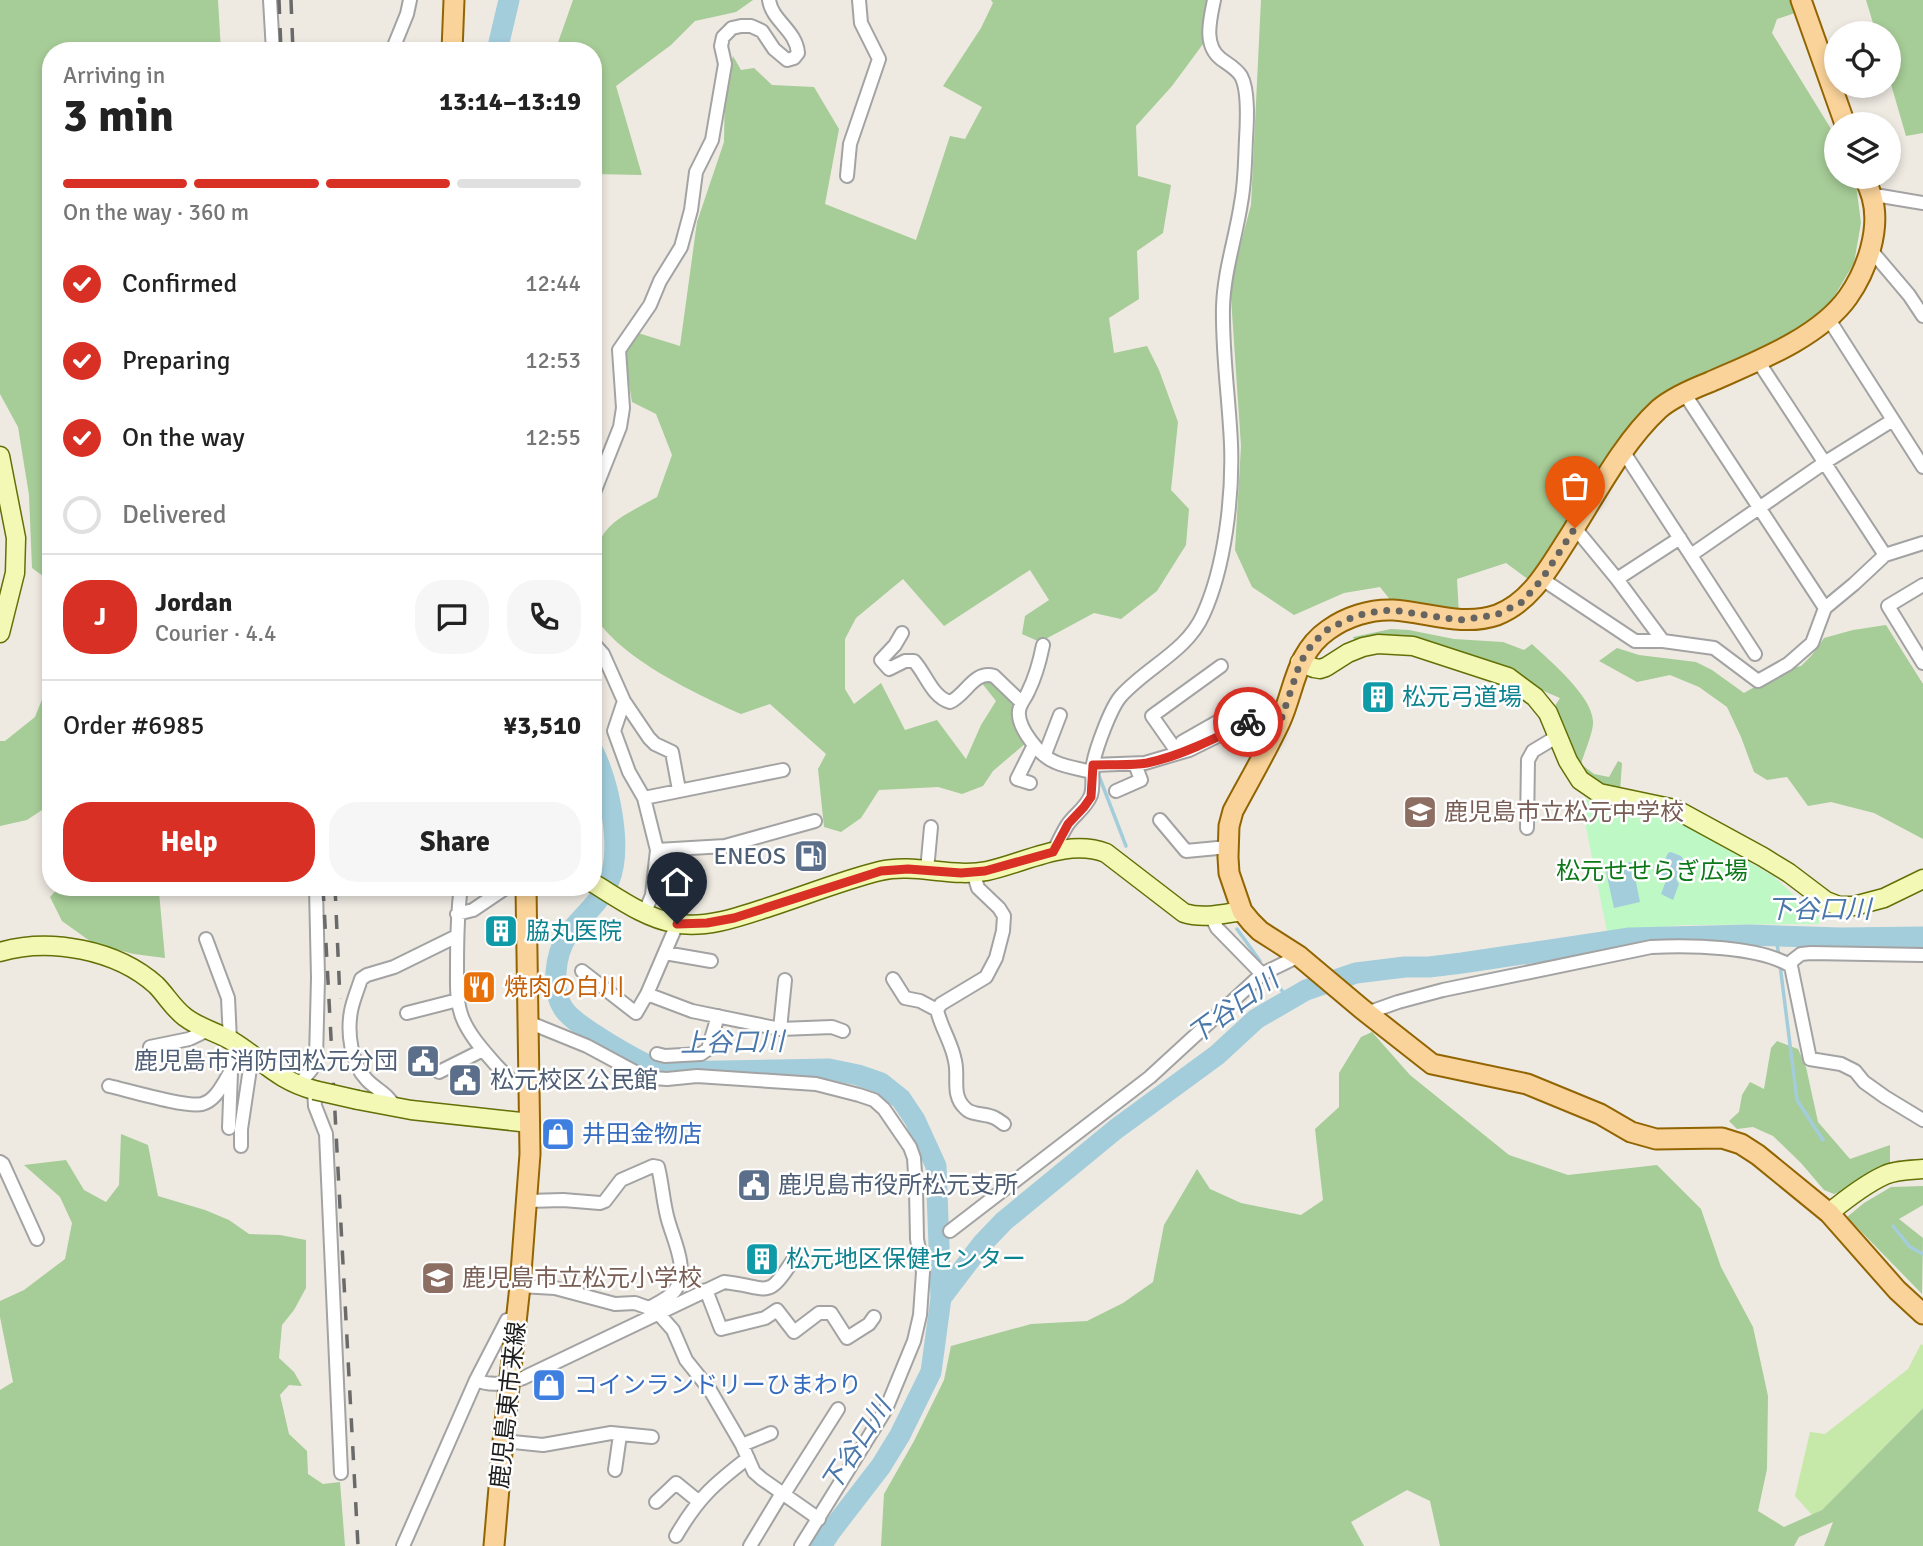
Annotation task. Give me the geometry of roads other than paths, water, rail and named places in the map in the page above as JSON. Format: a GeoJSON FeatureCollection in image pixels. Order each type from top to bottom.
{"type":"FeatureCollection","features":[{"type":"Feature","properties":{"kind":"main road"},"geometry":{"type":"LineString","coordinates":[[452,42],[454,0]]}},
{"type":"Feature","properties":{"kind":"main road"},"geometry":{"type":"LineString","coordinates":[[1801,0],[1841,112]]}},
{"type":"Feature","properties":{"kind":"main road"},"geometry":{"type":"LineString","coordinates":[[1869,189],[1873,198],[1874,224],[1870,249],[1861,274],[1847,298],[1811,332],[1758,361],[1684,393],[1661,407],[1623,451],[1542,579],[1522,602],[1496,615],[1459,620],[1392,610],[1366,613],[1327,630],[1312,644],[1300,663],[1281,720],[1233,811],[1229,826],[1229,873],[1242,911],[1260,931],[1299,956],[1432,1064],[1527,1084],[1600,1114],[1631,1132],[1656,1139],[1722,1138],[1741,1144],[1829,1213],[1897,1290],[1923,1314]]}},
{"type":"Feature","properties":{"kind":"main road"},"geometry":{"type":"LineString","coordinates":[[0,456],[16,538],[15,573],[0,633]]}},
{"type":"Feature","properties":{"kind":"main road"},"geometry":{"type":"LineString","coordinates":[[1300,663],[1320,669],[1363,646],[1413,646],[1508,677],[1535,697],[1548,713],[1568,761],[1580,780],[1599,793],[1675,809],[1772,862],[1826,901],[1839,906],[1854,906],[1884,898],[1923,878]]}},
{"type":"Feature","properties":{"kind":"main road"},"geometry":{"type":"LineString","coordinates":[[602,888],[665,921],[677,924],[707,923],[734,918],[881,871],[985,871],[1074,848],[1099,850],[1113,858],[1177,909],[1191,915],[1212,916],[1242,911]]}},
{"type":"Feature","properties":{"kind":"main road","name":"鹿児島東市来線"},"geometry":{"type":"LineString","coordinates":[[494,1546],[517,1319],[530,1154],[526,896]]}},
{"type":"Feature","properties":{"kind":"main road"},"geometry":{"type":"LineString","coordinates":[[0,952],[48,945],[80,950],[115,960],[140,973],[157,986],[173,1007],[186,1018],[241,1047],[281,1077],[306,1088],[395,1107],[530,1123]]}},
{"type":"Feature","properties":{"kind":"main road"},"geometry":{"type":"LineString","coordinates":[[1829,1213],[1886,1175],[1903,1170],[1923,1169]]}},
{"type":"Feature","properties":{"kind":"street"},"geometry":{"type":"LineString","coordinates":[[270,0],[272,42]]}},
{"type":"Feature","properties":{"kind":"street"},"geometry":{"type":"LineString","coordinates":[[396,42],[410,0]]}},
{"type":"Feature","properties":{"kind":"street"},"geometry":{"type":"LineString","coordinates":[[602,472],[620,427],[623,408],[619,350],[650,305],[660,281],[681,247],[691,210],[696,172],[712,140],[724,64],[721,46],[723,37],[732,28],[751,26],[762,31],[774,49],[787,60],[798,53],[795,40],[774,14],[769,0]]}},
{"type":"Feature","properties":{"kind":"street"},"geometry":{"type":"LineString","coordinates":[[847,176],[850,144],[879,59],[861,23],[859,0]]}},
{"type":"Feature","properties":{"kind":"street"},"geometry":{"type":"LineString","coordinates":[[1053,852],[1068,824],[1091,797],[1092,768],[1106,725],[1120,697],[1189,638],[1203,616],[1215,584],[1225,544],[1231,447],[1224,361],[1223,305],[1228,265],[1242,201],[1247,136],[1246,97],[1241,76],[1213,51],[1210,42],[1209,26],[1214,0]]}},
{"type":"Feature","properties":{"kind":"street"},"geometry":{"type":"LineString","coordinates":[[1873,198],[1923,203]]}},
{"type":"Feature","properties":{"kind":"street"},"geometry":{"type":"LineString","coordinates":[[1870,249],[1923,316]]}},
{"type":"Feature","properties":{"kind":"street"},"geometry":{"type":"LineString","coordinates":[[1828,318],[1923,467]]}},
{"type":"Feature","properties":{"kind":"street"},"geometry":{"type":"LineString","coordinates":[[1758,361],[1885,555]]}},
{"type":"Feature","properties":{"kind":"street"},"geometry":{"type":"LineString","coordinates":[[1684,393],[1825,608]]}},
{"type":"Feature","properties":{"kind":"street"},"geometry":{"type":"LineString","coordinates":[[1691,555],[1824,463],[1893,420]]}},
{"type":"Feature","properties":{"kind":"street"},"geometry":{"type":"LineString","coordinates":[[1623,451],[1755,654]]}},
{"type":"Feature","properties":{"kind":"street"},"geometry":{"type":"LineString","coordinates":[[1575,528],[1663,641]]}},
{"type":"Feature","properties":{"kind":"street"},"geometry":{"type":"LineString","coordinates":[[1617,579],[1680,538]]}},
{"type":"Feature","properties":{"kind":"street"},"geometry":{"type":"LineString","coordinates":[[1542,579],[1635,640],[1714,648],[1758,681],[1788,664],[1812,643],[1825,608],[1885,555],[1923,543]]}},
{"type":"Feature","properties":{"kind":"street"},"geometry":{"type":"LineString","coordinates":[[1923,585],[1888,606],[1923,663]]}},
{"type":"Feature","properties":{"kind":"street"},"geometry":{"type":"LineString","coordinates":[[902,633],[881,660],[889,669],[905,661],[914,661],[937,695],[950,702],[960,696],[977,678],[989,674],[995,676],[1021,702]]}},
{"type":"Feature","properties":{"kind":"street"},"geometry":{"type":"LineString","coordinates":[[1043,645],[1019,713],[1024,731],[1034,745],[1054,762],[1092,768],[1145,763],[1258,716],[1281,720]]}},
{"type":"Feature","properties":{"kind":"street"},"geometry":{"type":"LineString","coordinates":[[602,653],[624,701],[655,744],[672,752],[679,790]]}},
{"type":"Feature","properties":{"kind":"street"},"geometry":{"type":"LineString","coordinates":[[1180,748],[1152,716],[1221,666]]}},
{"type":"Feature","properties":{"kind":"street"},"geometry":{"type":"LineString","coordinates":[[624,701],[614,731],[629,772],[644,798],[657,850],[652,895],[645,912]]}},
{"type":"Feature","properties":{"kind":"street"},"geometry":{"type":"LineString","coordinates":[[1045,754],[1060,715]]}},
{"type":"Feature","properties":{"kind":"street"},"geometry":{"type":"LineString","coordinates":[[1527,828],[1528,760],[1533,751],[1558,736]]}},
{"type":"Feature","properties":{"kind":"street"},"geometry":{"type":"LineString","coordinates":[[1030,783],[1017,779],[1034,745]]}},
{"type":"Feature","properties":{"kind":"street"},"geometry":{"type":"LineString","coordinates":[[1116,791],[1141,780],[1135,764]]}},
{"type":"Feature","properties":{"kind":"street"},"geometry":{"type":"LineString","coordinates":[[644,798],[783,770]]}},
{"type":"Feature","properties":{"kind":"street"},"geometry":{"type":"LineString","coordinates":[[1160,820],[1186,851],[1228,847]]}},
{"type":"Feature","properties":{"kind":"street"},"geometry":{"type":"LineString","coordinates":[[657,850],[725,846],[815,821]]}},
{"type":"Feature","properties":{"kind":"street"},"geometry":{"type":"LineString","coordinates":[[927,870],[932,827]]}},
{"type":"Feature","properties":{"kind":"street"},"geometry":{"type":"LineString","coordinates":[[937,1010],[941,1004],[986,977],[996,958],[1003,931],[1003,916],[999,908],[978,888],[973,872]]}},
{"type":"Feature","properties":{"kind":"street"},"geometry":{"type":"LineString","coordinates":[[316,896],[316,1059],[306,1088],[326,1135],[341,1473]]}},
{"type":"Feature","properties":{"kind":"street"},"geometry":{"type":"LineString","coordinates":[[460,896],[457,914],[458,1000],[463,1021],[483,1050],[517,1086],[530,1088]]}},
{"type":"Feature","properties":{"kind":"street"},"geometry":{"type":"LineString","coordinates":[[457,914],[472,910],[494,896]]}},
{"type":"Feature","properties":{"kind":"street"},"geometry":{"type":"LineString","coordinates":[[1212,916],[1217,928],[1262,974]]}},
{"type":"Feature","properties":{"kind":"street"},"geometry":{"type":"LineString","coordinates":[[582,971],[636,1013],[677,924]]}},
{"type":"Feature","properties":{"kind":"street"},"geometry":{"type":"LineString","coordinates":[[395,1107],[388,1096],[366,1080],[355,1061],[350,1035],[351,1012],[361,979],[394,967],[457,936]]}},
{"type":"Feature","properties":{"kind":"street"},"geometry":{"type":"LineString","coordinates":[[206,940],[228,998],[241,1047],[242,1146]]}},
{"type":"Feature","properties":{"kind":"street"},"geometry":{"type":"LineString","coordinates":[[1365,1011],[1443,990],[1651,947],[1674,945],[1755,952],[1791,965]]}},
{"type":"Feature","properties":{"kind":"street"},"geometry":{"type":"LineString","coordinates":[[664,953],[711,961]]}},
{"type":"Feature","properties":{"kind":"street"},"geometry":{"type":"LineString","coordinates":[[1923,955],[1811,953],[1796,956],[1791,965],[1810,1059],[1841,1065],[1854,1071],[1874,1090],[1923,1120]]}},
{"type":"Feature","properties":{"kind":"street"},"geometry":{"type":"LineString","coordinates":[[950,1231],[1150,1077],[1262,974],[1299,956]]}},
{"type":"Feature","properties":{"kind":"street"},"geometry":{"type":"LineString","coordinates":[[893,979],[905,998],[920,1001],[937,1010],[956,1062],[955,1087],[966,1110],[994,1117],[1004,1124]]}},
{"type":"Feature","properties":{"kind":"street"},"geometry":{"type":"LineString","coordinates":[[780,1029],[785,981]]}},
{"type":"Feature","properties":{"kind":"street"},"geometry":{"type":"LineString","coordinates":[[647,993],[692,1011],[780,1029],[832,1027],[843,1031]]}},
{"type":"Feature","properties":{"kind":"street"},"geometry":{"type":"LineString","coordinates":[[407,1013],[458,1000]]}},
{"type":"Feature","properties":{"kind":"street"},"geometry":{"type":"LineString","coordinates":[[657,1054],[665,1056],[705,1052],[718,1016]]}},
{"type":"Feature","properties":{"kind":"street"},"geometry":{"type":"LineString","coordinates":[[528,1022],[569,1038],[639,1074],[653,1078],[697,1076],[816,1084],[859,1095],[874,1100],[884,1109],[906,1140],[914,1158],[917,1239],[923,1272],[920,1315],[914,1341],[886,1409],[801,1546]]}},
{"type":"Feature","properties":{"kind":"street"},"geometry":{"type":"LineString","coordinates":[[150,1047],[189,1039],[208,1030]]}},
{"type":"Feature","properties":{"kind":"street"},"geometry":{"type":"LineString","coordinates":[[109,1086],[186,1104],[201,1104],[214,1097],[231,1071],[241,1047]]}},
{"type":"Feature","properties":{"kind":"street"},"geometry":{"type":"LineString","coordinates":[[439,1072],[483,1050]]}},
{"type":"Feature","properties":{"kind":"street"},"geometry":{"type":"LineString","coordinates":[[229,1128],[231,1071]]}},
{"type":"Feature","properties":{"kind":"street"},"geometry":{"type":"LineString","coordinates":[[0,1162],[37,1239]]}},
{"type":"Feature","properties":{"kind":"street"},"geometry":{"type":"LineString","coordinates":[[527,1201],[600,1203],[605,1201],[621,1180],[653,1166],[658,1167],[667,1217],[674,1233],[680,1263],[680,1277],[674,1292],[654,1311]]}},
{"type":"Feature","properties":{"kind":"street"},"geometry":{"type":"LineString","coordinates":[[475,1380],[484,1384],[509,1383],[523,1378],[654,1311],[724,1282],[771,1288],[780,1281],[795,1257]]}},
{"type":"Feature","properties":{"kind":"street"},"geometry":{"type":"LineString","coordinates":[[520,1286],[555,1288],[615,1304],[635,1303],[654,1311],[673,1330],[685,1360],[710,1390],[754,1472],[819,1519]]}},
{"type":"Feature","properties":{"kind":"street"},"geometry":{"type":"LineString","coordinates":[[706,1290],[722,1329],[765,1318],[777,1310],[793,1332],[819,1312],[831,1312],[847,1338],[869,1324],[874,1317]]}},
{"type":"Feature","properties":{"kind":"street"},"geometry":{"type":"LineString","coordinates":[[403,1546],[475,1380],[507,1320],[517,1319]]}},
{"type":"Feature","properties":{"kind":"street"},"geometry":{"type":"LineString","coordinates":[[750,1546],[838,1409]]}},
{"type":"Feature","properties":{"kind":"street"},"geometry":{"type":"LineString","coordinates":[[503,1441],[543,1445],[611,1433],[652,1437]]}},
{"type":"Feature","properties":{"kind":"street"},"geometry":{"type":"LineString","coordinates":[[676,1536],[698,1501],[745,1452],[771,1433]]}},
{"type":"Feature","properties":{"kind":"street"},"geometry":{"type":"LineString","coordinates":[[615,1470],[620,1434]]}},
{"type":"Feature","properties":{"kind":"street"},"geometry":{"type":"LineString","coordinates":[[656,1502],[676,1483],[698,1501]]}},
{"type":"Feature","properties":{"kind":"water"},"geometry":{"type":"Polygon","coordinates":[[[1668,853],[1683,859],[1673,900],[1661,894],[1667,878],[1659,874],[1668,853]]]}},
{"type":"Feature","properties":{"kind":"water"},"geometry":{"type":"Polygon","coordinates":[[[1632,862],[1640,902],[1614,908],[1605,867],[1632,862]]]}},
{"type":"Feature","properties":{"kind":"waterway","name":"上谷口川"},"geometry":{"type":"LineString","coordinates":[[499,42],[509,0]]}},
{"type":"Feature","properties":{"kind":"waterway"},"geometry":{"type":"LineString","coordinates":[[1099,771],[1126,846]]}},
{"type":"Feature","properties":{"kind":"waterway","name":"上谷口川"},"geometry":{"type":"LineString","coordinates":[[602,774],[609,797],[615,851],[609,881],[602,893]]}},
{"type":"Feature","properties":{"kind":"waterway","name":"上谷口川"},"geometry":{"type":"LineString","coordinates":[[600,896],[567,936],[557,962],[559,1000],[580,1025],[662,1072],[829,1069],[881,1083],[901,1099],[915,1120],[936,1166],[941,1298],[931,1372],[900,1435],[881,1466],[821,1546]]}},
{"type":"Feature","properties":{"kind":"waterway"},"geometry":{"type":"LineString","coordinates":[[1237,929],[1260,961]]}},
{"type":"Feature","properties":{"kind":"waterway","name":"下谷口川"},"geometry":{"type":"LineString","coordinates":[[941,1298],[982,1244],[1004,1221],[1116,1129],[1217,1055],[1256,1019],[1306,990],[1356,973],[1462,963],[1630,938],[1749,935],[1923,937]]}},
{"type":"Feature","properties":{"kind":"waterway"},"geometry":{"type":"LineString","coordinates":[[1776,936],[1779,957]]}},
{"type":"Feature","properties":{"kind":"waterway"},"geometry":{"type":"LineString","coordinates":[[1780,965],[1797,1100],[1823,1140]]}},
{"type":"Feature","properties":{"kind":"waterway"},"geometry":{"type":"LineString","coordinates":[[1274,980],[1289,1000]]}},
{"type":"Feature","properties":{"kind":"waterway"},"geometry":{"type":"LineString","coordinates":[[1893,1226],[1910,1247],[1923,1254]]}},
{"type":"Feature","properties":{"kind":"railway"},"geometry":{"type":"LineString","coordinates":[[279,0],[281,42]]}},
{"type":"Feature","properties":{"kind":"railway"},"geometry":{"type":"LineString","coordinates":[[291,0],[293,42]]}},
{"type":"Feature","properties":{"kind":"railway"},"geometry":{"type":"LineString","coordinates":[[323,896],[358,1546]]}},
{"type":"Feature","properties":{"kind":"railway"},"geometry":{"type":"LineString","coordinates":[[335,896],[340,999]]}},
{"type":"Feature","properties":{"kind":"place","name":"松元弓道場"},"geometry":{"type":"Point","coordinates":[1378,697]}},
{"type":"Feature","properties":{"kind":"place","name":"鹿児島市立松元中学校"},"geometry":{"type":"Point","coordinates":[1420,812]}},
{"type":"Feature","properties":{"kind":"place","name":"ENEOS"},"geometry":{"type":"Point","coordinates":[811,856]}},
{"type":"Feature","properties":{"kind":"place","name":"脇丸医院"},"geometry":{"type":"Point","coordinates":[501,931]}},
{"type":"Feature","properties":{"kind":"place","name":"焼肉の白川"},"geometry":{"type":"Point","coordinates":[479,987]}},
{"type":"Feature","properties":{"kind":"place","name":"鹿児島市消防団松元分団"},"geometry":{"type":"Point","coordinates":[423,1061]}},
{"type":"Feature","properties":{"kind":"place","name":"松元校区公民館"},"geometry":{"type":"Point","coordinates":[465,1080]}},
{"type":"Feature","properties":{"kind":"place","name":"井田金物店"},"geometry":{"type":"Point","coordinates":[558,1134]}},
{"type":"Feature","properties":{"kind":"place","name":"鹿児島市役所松元支所"},"geometry":{"type":"Point","coordinates":[754,1185]}},
{"type":"Feature","properties":{"kind":"place","name":"松元地区保健センター"},"geometry":{"type":"Point","coordinates":[762,1259]}},
{"type":"Feature","properties":{"kind":"place","name":"鹿児島市立松元小学校"},"geometry":{"type":"Point","coordinates":[438,1278]}},
{"type":"Feature","properties":{"kind":"place","name":"コインランドリーひまわり"},"geometry":{"type":"Point","coordinates":[549,1385]}},
{"type":"Feature","properties":{"kind":"park label","name":"松元せせらぎ広場"},"geometry":{"type":"Point","coordinates":[1652,871]}}]}
